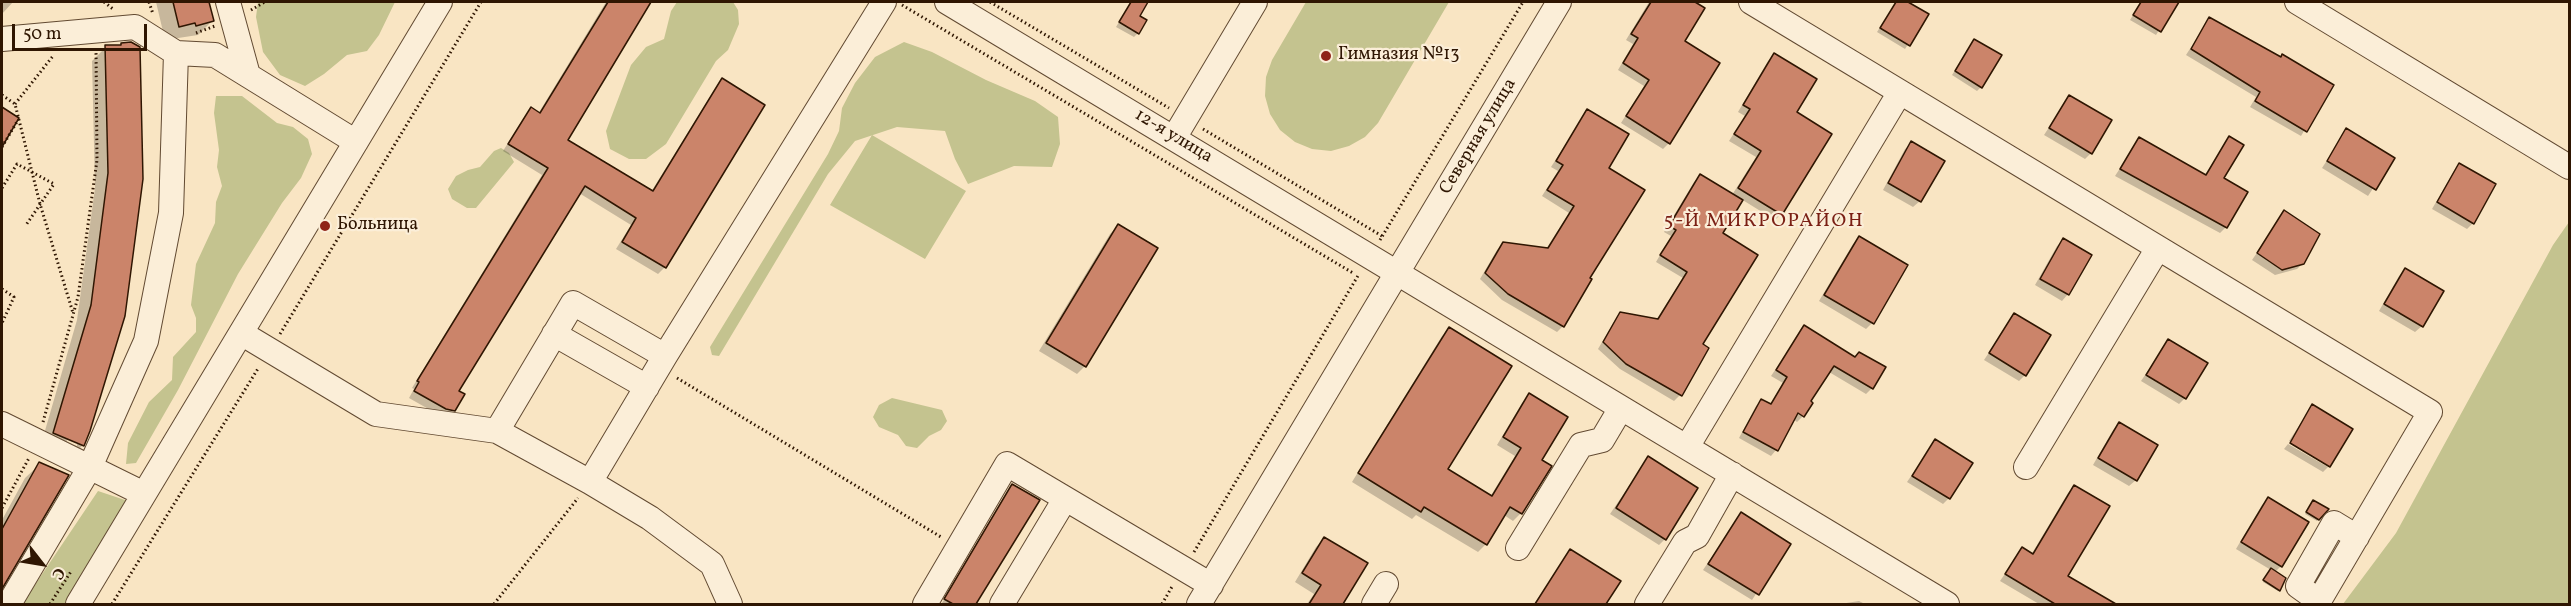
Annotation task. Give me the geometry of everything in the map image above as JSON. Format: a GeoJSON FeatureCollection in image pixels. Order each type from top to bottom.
{"type":"FeatureCollection","features":[{"type":"Feature","properties":{"kind":"street"},"geometry":{"type":"LineString","coordinates":[[228,2],[248,75]]}},
{"type":"Feature","properties":{"kind":"street"},"geometry":{"type":"LineString","coordinates":[[78,604],[440,2]]}},
{"type":"Feature","properties":{"kind":"street"},"geometry":{"type":"LineString","coordinates":[[590,482],[656,370],[884,2]]}},
{"type":"Feature","properties":{"kind":"street","name":"12-я улица"},"geometry":{"type":"LineString","coordinates":[[947,2],[1174,138],[1364,266],[1398,273],[1947,604]]}},
{"type":"Feature","properties":{"kind":"street"},"geometry":{"type":"LineString","coordinates":[[1174,138],[1255,2]]}},
{"type":"Feature","properties":{"kind":"street","name":"Северная улица"},"geometry":{"type":"LineString","coordinates":[[1205,595],[1559,2]]}},
{"type":"Feature","properties":{"kind":"street"},"geometry":{"type":"LineString","coordinates":[[1751,2],[2430,412],[2357,537]]}},
{"type":"Feature","properties":{"kind":"street"},"geometry":{"type":"LineString","coordinates":[[2297,2],[2569,166]]}},
{"type":"Feature","properties":{"kind":"street"},"geometry":{"type":"LineString","coordinates":[[2,39],[135,27],[177,53],[215,55],[356,142]]}},
{"type":"Feature","properties":{"kind":"street"},"geometry":{"type":"LineString","coordinates":[[9,604],[90,467],[146,341],[171,213],[177,53]]}},
{"type":"Feature","properties":{"kind":"street"},"geometry":{"type":"LineString","coordinates":[[1687,447],[1900,92]]}},
{"type":"Feature","properties":{"kind":"street"},"geometry":{"type":"LineString","coordinates":[[2026,467],[2158,248]]}},
{"type":"Feature","properties":{"kind":"street"},"geometry":{"type":"LineString","coordinates":[[497,430],[573,303],[656,370]]}},
{"type":"Feature","properties":{"kind":"street"},"geometry":{"type":"LineString","coordinates":[[242,333],[376,414],[497,430],[650,518],[712,564],[730,604]]}},
{"type":"Feature","properties":{"kind":"street"},"geometry":{"type":"LineString","coordinates":[[554,334],[656,370]]}},
{"type":"Feature","properties":{"kind":"street"},"geometry":{"type":"LineString","coordinates":[[1518,548],[1581,445],[1602,440],[1621,408]]}},
{"type":"Feature","properties":{"kind":"street"},"geometry":{"type":"LineString","coordinates":[[2,424],[144,494]]}},
{"type":"Feature","properties":{"kind":"street"},"geometry":{"type":"LineString","coordinates":[[925,604],[1007,464],[1183,570],[1205,595]]}},
{"type":"Feature","properties":{"kind":"street"},"geometry":{"type":"LineString","coordinates":[[1647,604],[1685,542],[1697,536],[1732,474]]}},
{"type":"Feature","properties":{"kind":"street"},"geometry":{"type":"LineString","coordinates":[[1002,604],[1065,499]]}},
{"type":"Feature","properties":{"kind":"street"},"geometry":{"type":"LineString","coordinates":[[1374,604],[1386,584]]}},
{"type":"Feature","properties":{"kind":"path"},"geometry":{"type":"LineString","coordinates":[[112,604],[270,350],[481,2]]}},
{"type":"Feature","properties":{"kind":"path"},"geometry":{"type":"LineString","coordinates":[[896,2],[1364,266]]}},
{"type":"Feature","properties":{"kind":"path"},"geometry":{"type":"LineString","coordinates":[[1162,604],[1524,2]]}},
{"type":"Feature","properties":{"kind":"path"},"geometry":{"type":"LineString","coordinates":[[15,104],[84,32]]}},
{"type":"Feature","properties":{"kind":"path"},"geometry":{"type":"LineString","coordinates":[[2,508],[38,442],[78,297],[97,160],[84,32]]}},
{"type":"Feature","properties":{"kind":"path"},"geometry":{"type":"LineString","coordinates":[[2,95],[15,104],[40,204],[73,315]]}},
{"type":"Feature","properties":{"kind":"path"},"geometry":{"type":"LineString","coordinates":[[2,147],[18,120]]}},
{"type":"Feature","properties":{"kind":"path"},"geometry":{"type":"LineString","coordinates":[[2,188],[17,164],[54,184],[27,225]]}},
{"type":"Feature","properties":{"kind":"path"},"geometry":{"type":"LineString","coordinates":[[2,289],[15,297],[2,323]]}},
{"type":"Feature","properties":{"kind":"path"},"geometry":{"type":"LineString","coordinates":[[656,370],[958,547]]}},
{"type":"Feature","properties":{"kind":"path"},"geometry":{"type":"LineString","coordinates":[[494,604],[590,482]]}},
{"type":"Feature","properties":{"kind":"shaded area"},"geometry":{"type":"Polygon","coordinates":[[[258,2],[395,2],[379,35],[367,51],[347,55],[305,86],[280,75],[263,52],[256,17],[258,2]]]}},
{"type":"Feature","properties":{"kind":"shaded area"},"geometry":{"type":"Polygon","coordinates":[[[677,2],[733,2],[738,10],[739,24],[728,50],[716,61],[666,144],[646,159],[629,159],[610,149],[606,131],[631,65],[646,47],[664,39],[671,11],[677,2]]]}},
{"type":"Feature","properties":{"kind":"shaded area"},"geometry":{"type":"Polygon","coordinates":[[[1306,2],[1449,2],[1378,123],[1365,137],[1349,146],[1331,151],[1312,149],[1295,142],[1280,130],[1270,114],[1265,96],[1266,77],[1272,60],[1306,2]]]}},
{"type":"Feature","properties":{"kind":"shaded area"},"geometry":{"type":"Polygon","coordinates":[[[904,42],[932,52],[986,80],[1035,101],[1058,117],[1060,144],[1052,167],[1014,166],[968,184],[955,159],[945,131],[897,127],[855,141],[828,174],[719,356],[712,355],[710,347],[828,154],[839,131],[842,108],[855,83],[875,57],[904,42]]]}},
{"type":"Feature","properties":{"kind":"shaded area"},"geometry":{"type":"Polygon","coordinates":[[[216,96],[242,96],[277,123],[293,127],[308,139],[312,154],[301,178],[282,203],[238,274],[178,390],[136,463],[126,464],[128,443],[149,402],[172,380],[173,357],[196,332],[196,318],[191,305],[196,264],[215,223],[216,202],[222,186],[217,167],[219,150],[214,113],[216,96]]]}},
{"type":"Feature","properties":{"kind":"shaded area"},"geometry":{"type":"Polygon","coordinates":[[[872,135],[966,191],[925,259],[830,205],[872,135]]]}},
{"type":"Feature","properties":{"kind":"shaded area"},"geometry":{"type":"Polygon","coordinates":[[[501,148],[509,153],[514,162],[476,208],[467,208],[452,199],[448,189],[456,176],[480,167],[494,151],[501,148]]]}},
{"type":"Feature","properties":{"kind":"shaded area"},"geometry":{"type":"Polygon","coordinates":[[[2569,222],[2569,604],[2343,604],[2396,533],[2553,245],[2569,222]]]}},
{"type":"Feature","properties":{"kind":"shaded area"},"geometry":{"type":"Polygon","coordinates":[[[892,398],[942,410],[947,421],[941,430],[929,436],[917,448],[906,446],[898,435],[879,427],[873,417],[879,405],[892,398]]]}},
{"type":"Feature","properties":{"kind":"shaded area"},"geometry":{"type":"Polygon","coordinates":[[[98,491],[128,501],[65,604],[22,604],[98,491]]]}},
{"type":"Feature","properties":{"kind":"building"},"geometry":{"type":"Polygon","coordinates":[[[173,2],[209,2],[214,21],[196,26],[195,23],[179,27],[173,2]]]}},
{"type":"Feature","properties":{"kind":"building"},"geometry":{"type":"Polygon","coordinates":[[[608,2],[651,2],[568,140],[653,191],[722,78],[765,105],[666,268],[622,242],[636,218],[585,186],[459,391],[465,394],[455,411],[446,409],[414,391],[419,382],[417,381],[548,168],[508,144],[531,107],[540,113],[608,2]]]}},
{"type":"Feature","properties":{"kind":"building"},"geometry":{"type":"Polygon","coordinates":[[[1131,2],[1148,2],[1140,16],[1147,20],[1139,34],[1119,22],[1131,2]]]}},
{"type":"Feature","properties":{"kind":"building"},"geometry":{"type":"Polygon","coordinates":[[[1651,2],[1695,2],[1705,8],[1685,41],[1720,63],[1670,144],[1626,116],[1649,80],[1623,63],[1638,38],[1631,34],[1651,2]]]}},
{"type":"Feature","properties":{"kind":"building"},"geometry":{"type":"Polygon","coordinates":[[[1896,2],[1908,2],[1929,14],[1910,46],[1880,28],[1896,2]]]}},
{"type":"Feature","properties":{"kind":"building"},"geometry":{"type":"Polygon","coordinates":[[[2141,2],[2179,2],[2161,32],[2133,15],[2141,2]]]}},
{"type":"Feature","properties":{"kind":"building"},"geometry":{"type":"Polygon","coordinates":[[[2209,17],[2281,57],[2282,54],[2334,85],[2307,132],[2255,101],[2260,92],[2191,49],[2209,17]]]}},
{"type":"Feature","properties":{"kind":"building"},"geometry":{"type":"Polygon","coordinates":[[[1974,39],[2002,55],[1982,88],[1955,71],[1974,39]]]}},
{"type":"Feature","properties":{"kind":"building"},"geometry":{"type":"Polygon","coordinates":[[[131,42],[140,47],[143,179],[125,316],[84,446],[53,433],[91,305],[108,173],[105,45],[121,45],[121,43],[131,42]]]}},
{"type":"Feature","properties":{"kind":"building"},"geometry":{"type":"Polygon","coordinates":[[[1774,53],[1817,79],[1797,112],[1832,134],[1782,215],[1738,188],[1761,151],[1734,134],[1750,109],[1743,105],[1774,53]]]}},
{"type":"Feature","properties":{"kind":"building"},"geometry":{"type":"Polygon","coordinates":[[[2069,95],[2112,120],[2092,154],[2049,128],[2069,95]]]}},
{"type":"Feature","properties":{"kind":"building"},"geometry":{"type":"Polygon","coordinates":[[[2,107],[19,118],[2,147],[2,107]]]}},
{"type":"Feature","properties":{"kind":"building"},"geometry":{"type":"Polygon","coordinates":[[[1587,109],[1629,134],[1609,168],[1645,190],[1590,278],[1592,279],[1564,327],[1508,294],[1485,273],[1503,242],[1548,248],[1574,206],[1547,190],[1563,165],[1556,161],[1587,109]]]}},
{"type":"Feature","properties":{"kind":"building"},"geometry":{"type":"Polygon","coordinates":[[[2346,128],[2395,158],[2376,190],[2327,161],[2346,128]]]}},
{"type":"Feature","properties":{"kind":"building"},"geometry":{"type":"Polygon","coordinates":[[[2229,136],[2244,145],[2224,178],[2248,192],[2227,228],[2120,169],[2139,137],[2206,175],[2229,136]]]}},
{"type":"Feature","properties":{"kind":"building"},"geometry":{"type":"Polygon","coordinates":[[[1911,141],[1945,161],[1921,202],[1888,183],[1911,141]]]}},
{"type":"Feature","properties":{"kind":"building"},"geometry":{"type":"Polygon","coordinates":[[[2459,163],[2496,184],[2474,224],[2437,202],[2459,163]]]}},
{"type":"Feature","properties":{"kind":"building"},"geometry":{"type":"Polygon","coordinates":[[[1700,174],[1743,200],[1723,233],[1758,255],[1703,344],[1709,348],[1682,396],[1626,364],[1603,342],[1620,312],[1658,319],[1687,272],[1660,255],[1676,230],[1669,226],[1700,174]]]}},
{"type":"Feature","properties":{"kind":"building"},"geometry":{"type":"Polygon","coordinates":[[[2284,210],[2320,234],[2304,264],[2282,270],[2257,253],[2284,210]]]}},
{"type":"Feature","properties":{"kind":"building"},"geometry":{"type":"Polygon","coordinates":[[[1118,224],[1158,248],[1086,367],[1046,343],[1118,224]]]}},
{"type":"Feature","properties":{"kind":"building"},"geometry":{"type":"Polygon","coordinates":[[[1859,236],[1908,265],[1874,324],[1824,295],[1859,236]]]}},
{"type":"Feature","properties":{"kind":"building"},"geometry":{"type":"Polygon","coordinates":[[[2063,238],[2092,255],[2069,295],[2040,279],[2063,238]]]}},
{"type":"Feature","properties":{"kind":"building"},"geometry":{"type":"Polygon","coordinates":[[[2405,268],[2444,291],[2423,327],[2384,304],[2405,268]]]}},
{"type":"Feature","properties":{"kind":"building"},"geometry":{"type":"Polygon","coordinates":[[[2014,313],[2051,335],[2026,376],[1989,353],[2014,313]]]}},
{"type":"Feature","properties":{"kind":"building"},"geometry":{"type":"Polygon","coordinates":[[[1804,325],[1855,357],[1859,352],[1886,367],[1873,389],[1834,366],[1811,401],[1813,403],[1804,417],[1798,413],[1778,451],[1743,432],[1761,399],[1771,404],[1787,377],[1776,370],[1804,325]]]}},
{"type":"Feature","properties":{"kind":"building"},"geometry":{"type":"Polygon","coordinates":[[[1449,327],[1512,366],[1448,469],[1492,496],[1521,448],[1503,437],[1529,393],[1568,417],[1542,460],[1552,466],[1522,514],[1510,507],[1487,545],[1424,507],[1421,512],[1358,473],[1449,327]]]}},
{"type":"Feature","properties":{"kind":"building"},"geometry":{"type":"Polygon","coordinates":[[[2168,339],[2208,363],[2186,399],[2146,375],[2168,339]]]}},
{"type":"Feature","properties":{"kind":"building"},"geometry":{"type":"Polygon","coordinates":[[[2312,404],[2353,429],[2330,467],[2290,443],[2312,404]]]}},
{"type":"Feature","properties":{"kind":"building"},"geometry":{"type":"Polygon","coordinates":[[[2119,422],[2158,445],[2137,481],[2098,458],[2119,422]]]}},
{"type":"Feature","properties":{"kind":"building"},"geometry":{"type":"Polygon","coordinates":[[[1935,439],[1973,463],[1950,499],[1912,476],[1935,439]]]}},
{"type":"Feature","properties":{"kind":"building"},"geometry":{"type":"Polygon","coordinates":[[[1648,456],[1698,488],[1666,540],[1616,508],[1648,456]]]}},
{"type":"Feature","properties":{"kind":"building"},"geometry":{"type":"Polygon","coordinates":[[[39,462],[69,475],[2,589],[2,529],[39,462]]]}},
{"type":"Feature","properties":{"kind":"building"},"geometry":{"type":"Polygon","coordinates":[[[1012,484],[1040,500],[976,604],[953,604],[944,599],[1012,484]]]}},
{"type":"Feature","properties":{"kind":"building"},"geometry":{"type":"Polygon","coordinates":[[[2074,485],[2110,506],[2068,576],[2116,604],[2055,604],[2005,574],[2022,547],[2033,554],[2074,485]]]}},
{"type":"Feature","properties":{"kind":"building"},"geometry":{"type":"Polygon","coordinates":[[[2268,497],[2309,522],[2282,567],[2241,542],[2268,497]]]}},
{"type":"Feature","properties":{"kind":"building"},"geometry":{"type":"Polygon","coordinates":[[[2313,500],[2329,509],[2319,520],[2306,512],[2313,500]]]}},
{"type":"Feature","properties":{"kind":"building"},"geometry":{"type":"Polygon","coordinates":[[[1741,512],[1791,544],[1759,595],[1708,564],[1741,512]]]}},
{"type":"Feature","properties":{"kind":"building"},"geometry":{"type":"Polygon","coordinates":[[[1324,537],[1368,563],[1343,604],[1309,604],[1321,585],[1302,573],[1324,537]]]}},
{"type":"Feature","properties":{"kind":"building"},"geometry":{"type":"Polygon","coordinates":[[[1570,549],[1621,581],[1606,604],[1535,604],[1570,549]]]}},
{"type":"Feature","properties":{"kind":"building"},"geometry":{"type":"Polygon","coordinates":[[[2271,568],[2286,578],[2280,591],[2263,580],[2271,568]]]}},
{"type":"Feature","properties":{"kind":"place","name":"Гимназия №13"},"geometry":{"type":"Point","coordinates":[1326,56]}},
{"type":"Feature","properties":{"kind":"place","name":"Больница"},"geometry":{"type":"Point","coordinates":[325,226]}},
{"type":"Feature","properties":{"kind":"district","name":"5-Й МИКРОРАЙОН"},"geometry":{"type":"Point","coordinates":[1764,222]}}]}
